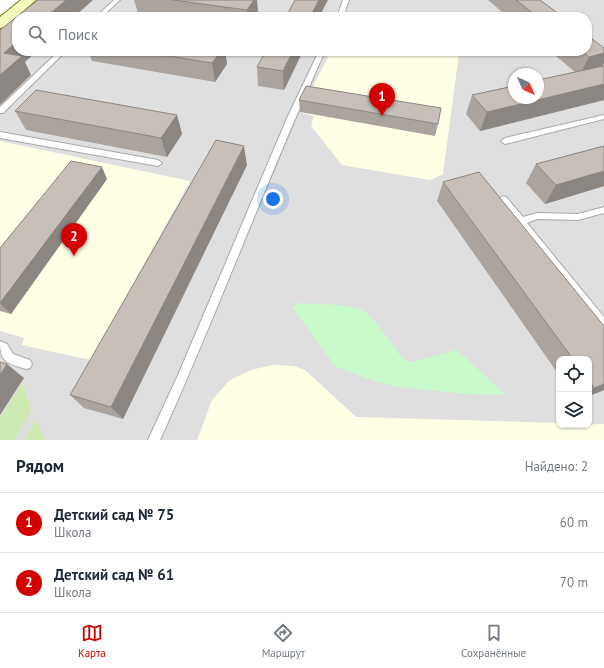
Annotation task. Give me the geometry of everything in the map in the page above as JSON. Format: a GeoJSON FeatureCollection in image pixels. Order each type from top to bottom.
{"type":"FeatureCollection","features":[{"type":"Feature","properties":{"kind":"street"},"geometry":{"type":"LineString","coordinates":[[14,12],[29,0]]}},
{"type":"Feature","properties":{"kind":"street"},"geometry":{"type":"LineString","coordinates":[[0,24],[12,14]]}},
{"type":"Feature","properties":{"kind":"lane"},"geometry":{"type":"LineString","coordinates":[[104,12],[117,0]]}},
{"type":"Feature","properties":{"kind":"lane"},"geometry":{"type":"LineString","coordinates":[[342,12],[346,0]]}},
{"type":"Feature","properties":{"kind":"lane"},"geometry":{"type":"LineString","coordinates":[[0,111],[58,56]]}},
{"type":"Feature","properties":{"kind":"lane"},"geometry":{"type":"LineString","coordinates":[[154,440],[185,371],[292,116],[320,56]]}},
{"type":"Feature","properties":{"kind":"lane"},"geometry":{"type":"LineString","coordinates":[[505,141],[604,117]]}},
{"type":"Feature","properties":{"kind":"lane"},"geometry":{"type":"LineString","coordinates":[[0,135],[158,163]]}},
{"type":"Feature","properties":{"kind":"lane"},"geometry":{"type":"LineString","coordinates":[[503,199],[604,325]]}},
{"type":"Feature","properties":{"kind":"lane"},"geometry":{"type":"LineString","coordinates":[[522,221],[538,216],[578,217],[604,210]]}},
{"type":"Feature","properties":{"kind":"lane"},"geometry":{"type":"LineString","coordinates":[[0,346],[4,348],[9,358],[26,364]]}},
{"type":"Feature","properties":{"kind":"shaded area"},"geometry":{"type":"Polygon","coordinates":[[[63,0],[604,0],[604,440],[0,440],[0,52],[12,51],[12,56],[592,56],[592,12],[48,12],[63,0]]]}},
{"type":"Feature","properties":{"kind":"shaded area"},"geometry":{"type":"Polygon","coordinates":[[[328,56],[459,56],[443,174],[430,180],[342,165],[311,126],[314,116],[300,112],[328,56]]]}},
{"type":"Feature","properties":{"kind":"shaded area"},"geometry":{"type":"Polygon","coordinates":[[[0,141],[190,181],[91,360],[22,345],[24,338],[0,331],[0,141]]]}},
{"type":"Feature","properties":{"kind":"shaded area"},"geometry":{"type":"Polygon","coordinates":[[[273,365],[294,366],[305,370],[356,417],[556,423],[556,428],[592,428],[592,424],[604,424],[604,440],[197,440],[212,400],[230,380],[251,370],[273,365]]]}},
{"type":"Feature","properties":{"kind":"green space"},"geometry":{"type":"Polygon","coordinates":[[[298,303],[340,305],[362,310],[372,318],[402,358],[407,361],[412,362],[457,350],[506,395],[467,394],[398,387],[374,381],[335,366],[292,307],[298,303]]]}},
{"type":"Feature","properties":{"kind":"green space"},"geometry":{"type":"Polygon","coordinates":[[[23,383],[31,411],[14,440],[0,440],[0,418],[23,383]]]}},
{"type":"Feature","properties":{"kind":"green space"},"geometry":{"type":"Polygon","coordinates":[[[36,420],[45,440],[24,440],[36,420]]]}},
{"type":"Feature","properties":{"kind":"pier"},"geometry":{"type":"Polygon","coordinates":[[[0,0],[22,0],[0,17],[0,0]]]}},
{"type":"Feature","properties":{"kind":"building"},"geometry":{"type":"Polygon","coordinates":[[[38,0],[66,0],[52,12],[23,12],[38,0]]]}},
{"type":"Feature","properties":{"kind":"building"},"geometry":{"type":"Polygon","coordinates":[[[173,0],[254,0],[247,10],[173,0]]]}},
{"type":"Feature","properties":{"kind":"building"},"geometry":{"type":"Polygon","coordinates":[[[295,0],[319,0],[313,12],[289,12],[295,0]]]}},
{"type":"Feature","properties":{"kind":"building"},"geometry":{"type":"Polygon","coordinates":[[[516,0],[540,0],[556,12],[532,12],[516,0]]]}},
{"type":"Feature","properties":{"kind":"building"},"geometry":{"type":"Polygon","coordinates":[[[12,21],[12,46],[4,53],[12,54],[12,56],[22,56],[0,75],[0,30],[12,21]]]}},
{"type":"Feature","properties":{"kind":"building"},"geometry":{"type":"Polygon","coordinates":[[[592,39],[604,48],[604,53],[589,57],[588,56],[592,56],[592,39]]]}},
{"type":"Feature","properties":{"kind":"building"},"geometry":{"type":"Polygon","coordinates":[[[169,56],[217,56],[212,63],[169,56]]]}},
{"type":"Feature","properties":{"kind":"building"},"geometry":{"type":"Polygon","coordinates":[[[263,56],[290,56],[283,71],[257,67],[263,56]]]}},
{"type":"Feature","properties":{"kind":"building"},"geometry":{"type":"Polygon","coordinates":[[[604,66],[604,84],[544,98],[544,79],[604,66]]]}},
{"type":"Feature","properties":{"kind":"building"},"geometry":{"type":"Polygon","coordinates":[[[306,86],[441,108],[438,124],[299,100],[306,86]]]}},
{"type":"Feature","properties":{"kind":"building"},"geometry":{"type":"Polygon","coordinates":[[[508,87],[508,104],[520,104],[487,112],[472,95],[508,87]]]}},
{"type":"Feature","properties":{"kind":"building"},"geometry":{"type":"Polygon","coordinates":[[[36,90],[177,115],[161,138],[15,111],[36,90]]]}},
{"type":"Feature","properties":{"kind":"building"},"geometry":{"type":"Polygon","coordinates":[[[216,140],[244,146],[111,407],[70,395],[216,140]]]}},
{"type":"Feature","properties":{"kind":"building"},"geometry":{"type":"Polygon","coordinates":[[[604,146],[604,171],[556,185],[536,164],[604,146]]]}},
{"type":"Feature","properties":{"kind":"building"},"geometry":{"type":"Polygon","coordinates":[[[71,161],[102,167],[0,303],[0,248],[71,161]]]}},
{"type":"Feature","properties":{"kind":"building"},"geometry":{"type":"Polygon","coordinates":[[[479,172],[604,326],[604,384],[594,388],[592,385],[592,356],[571,356],[443,182],[479,172]]]}},
{"type":"Feature","properties":{"kind":"building"},"geometry":{"type":"Polygon","coordinates":[[[0,362],[7,364],[0,375],[0,362]]]}},
{"type":"Feature","properties":{"kind":"place","name":"Детский сад № 75"},"geometry":{"type":"Point","coordinates":[382,116]}},
{"type":"Feature","properties":{"kind":"place","name":"Детский сад № 61"},"geometry":{"type":"Point","coordinates":[74,256]}}]}
